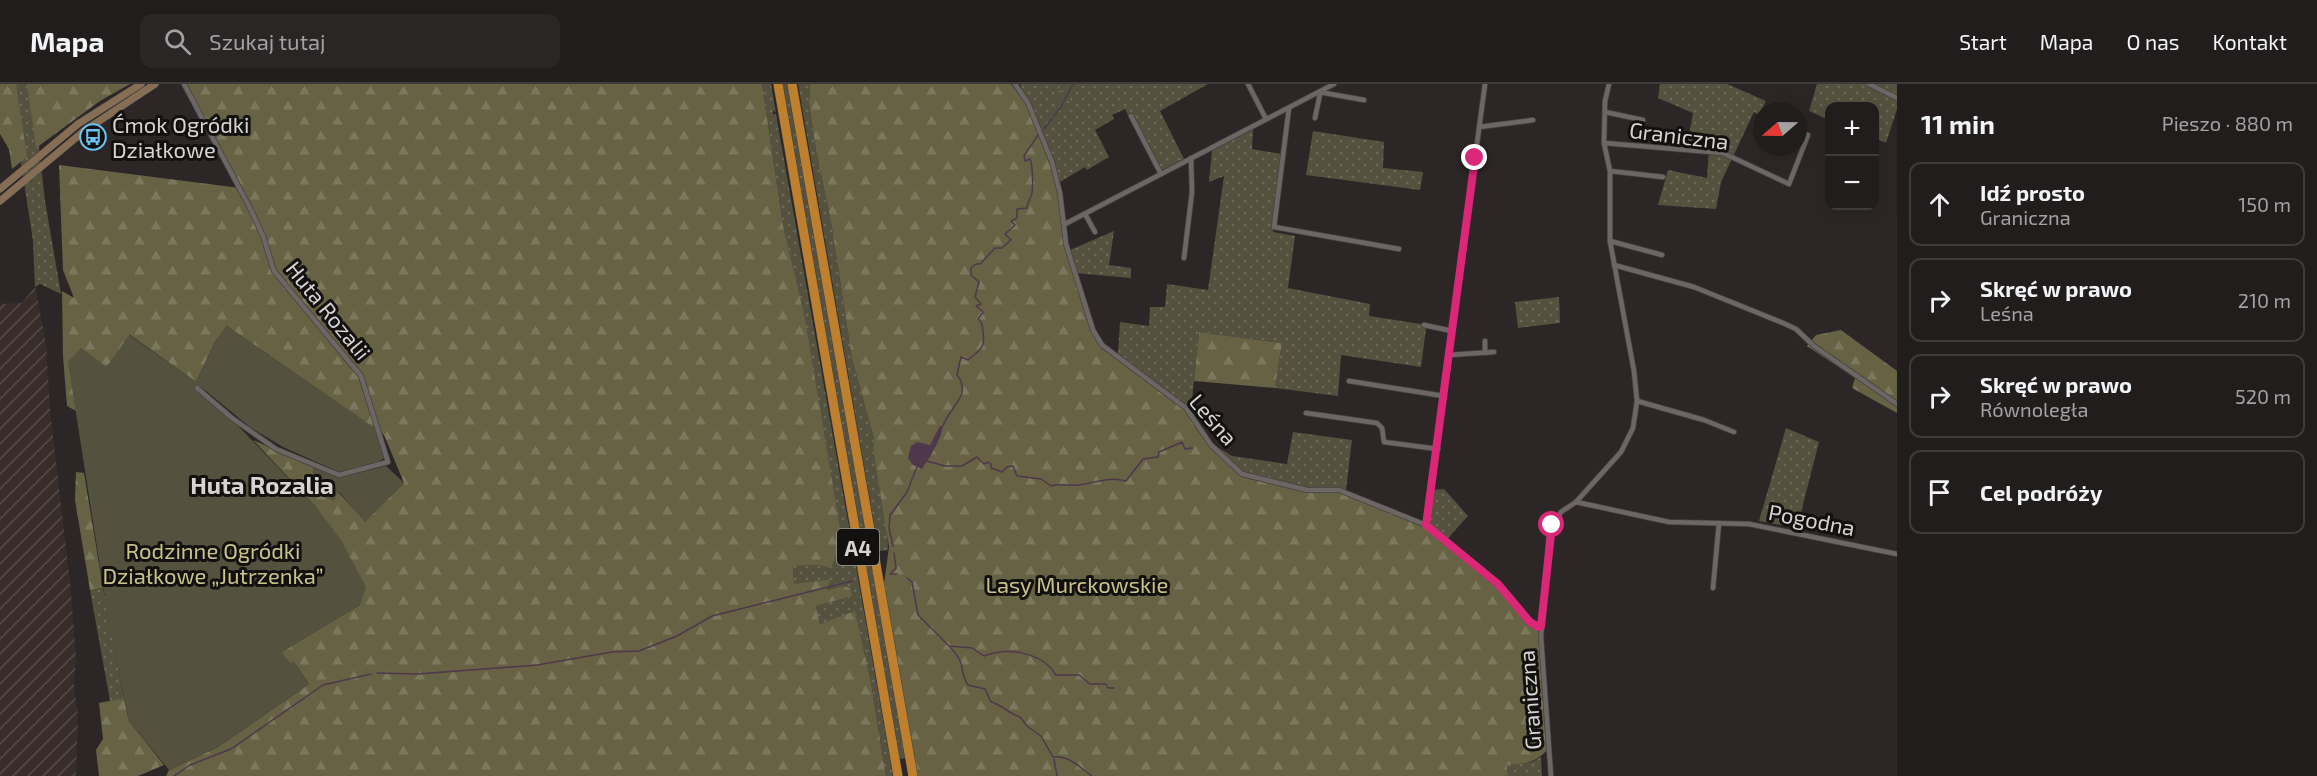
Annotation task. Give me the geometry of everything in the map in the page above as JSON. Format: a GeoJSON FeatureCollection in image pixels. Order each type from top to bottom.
{"type":"FeatureCollection","features":[{"type":"Feature","properties":{"kind":"highway","name":"A4"},"geometry":{"type":"LineString","coordinates":[[778,84],[898,776]]}},
{"type":"Feature","properties":{"kind":"highway","name":"A4"},"geometry":{"type":"LineString","coordinates":[[792,84],[912,776]]}},
{"type":"Feature","properties":{"kind":"street"},"geometry":{"type":"LineString","coordinates":[[0,189],[58,140],[141,84]]}},
{"type":"Feature","properties":{"kind":"street"},"geometry":{"type":"LineString","coordinates":[[0,201],[62,148],[155,84]]}},
{"type":"Feature","properties":{"kind":"street","name":"Huta Rozalii"},"geometry":{"type":"LineString","coordinates":[[184,84],[251,210],[263,236],[274,271],[361,376],[388,462],[339,475],[276,449],[232,418],[197,388]]}},
{"type":"Feature","properties":{"kind":"street","name":"Leśna"},"geometry":{"type":"LineString","coordinates":[[1015,84],[1028,103],[1052,162],[1065,224],[1066,244],[1097,339],[1186,408],[1211,445],[1242,474],[1307,490],[1339,490],[1426,525],[1498,584],[1530,622],[1541,626]]}},
{"type":"Feature","properties":{"kind":"street"},"geometry":{"type":"LineString","coordinates":[[1248,84],[1266,119]]}},
{"type":"Feature","properties":{"kind":"street"},"geometry":{"type":"LineString","coordinates":[[1065,224],[1334,84]]}},
{"type":"Feature","properties":{"kind":"street"},"geometry":{"type":"LineString","coordinates":[[1426,525],[1438,449],[1485,84]]}},
{"type":"Feature","properties":{"kind":"street","name":"Graniczna"},"geometry":{"type":"LineString","coordinates":[[1551,776],[1541,626],[1552,525],[1621,452],[1633,428],[1637,401],[1634,371],[1610,241],[1610,171],[1604,143],[1609,84]]}},
{"type":"Feature","properties":{"kind":"street"},"geometry":{"type":"LineString","coordinates":[[1869,84],[1897,98]]}},
{"type":"Feature","properties":{"kind":"street"},"geometry":{"type":"LineString","coordinates":[[1319,93],[1364,100]]}},
{"type":"Feature","properties":{"kind":"street"},"geometry":{"type":"LineString","coordinates":[[1315,118],[1319,93]]}},
{"type":"Feature","properties":{"kind":"street"},"geometry":{"type":"LineString","coordinates":[[1289,108],[1274,227],[1399,249]]}},
{"type":"Feature","properties":{"kind":"street","name":"Graniczna"},"geometry":{"type":"LineString","coordinates":[[1605,112],[1643,120]]}},
{"type":"Feature","properties":{"kind":"street"},"geometry":{"type":"LineString","coordinates":[[1131,116],[1161,174]]}},
{"type":"Feature","properties":{"kind":"street"},"geometry":{"type":"LineString","coordinates":[[1479,127],[1533,120]]}},
{"type":"Feature","properties":{"kind":"street","name":"Graniczna"},"geometry":{"type":"LineString","coordinates":[[1604,143],[1723,153],[1789,184],[1800,156]]}},
{"type":"Feature","properties":{"kind":"street"},"geometry":{"type":"LineString","coordinates":[[1184,258],[1192,192],[1191,158]]}},
{"type":"Feature","properties":{"kind":"street","name":"Graniczna"},"geometry":{"type":"LineString","coordinates":[[1610,171],[1663,177]]}},
{"type":"Feature","properties":{"kind":"street"},"geometry":{"type":"LineString","coordinates":[[1085,214],[1095,232]]}},
{"type":"Feature","properties":{"kind":"street"},"geometry":{"type":"LineString","coordinates":[[1610,241],[1662,255]]}},
{"type":"Feature","properties":{"kind":"street"},"geometry":{"type":"LineString","coordinates":[[1614,265],[1694,287],[1796,329],[1814,346],[1897,404]]}},
{"type":"Feature","properties":{"kind":"street"},"geometry":{"type":"LineString","coordinates":[[1424,325],[1452,331]]}},
{"type":"Feature","properties":{"kind":"street"},"geometry":{"type":"LineString","coordinates":[[1485,341],[1485,353]]}},
{"type":"Feature","properties":{"kind":"street"},"geometry":{"type":"LineString","coordinates":[[1449,355],[1494,352]]}},
{"type":"Feature","properties":{"kind":"street"},"geometry":{"type":"LineString","coordinates":[[1349,381],[1444,396]]}},
{"type":"Feature","properties":{"kind":"street"},"geometry":{"type":"LineString","coordinates":[[1637,401],[1704,420],[1734,432]]}},
{"type":"Feature","properties":{"kind":"street"},"geometry":{"type":"LineString","coordinates":[[1306,413],[1377,423],[1382,428],[1384,442],[1438,449]]}},
{"type":"Feature","properties":{"kind":"street","name":"Pogodna"},"geometry":{"type":"LineString","coordinates":[[1576,502],[1669,522],[1758,526],[1897,554]]}},
{"type":"Feature","properties":{"kind":"street"},"geometry":{"type":"LineString","coordinates":[[1713,588],[1719,523]]}},
{"type":"Feature","properties":{"kind":"shaded area"},"geometry":{"type":"Polygon","coordinates":[[[35,287],[46,344],[50,410],[71,592],[76,657],[74,688],[78,715],[76,776],[0,776],[0,304],[22,303],[35,287]]]}},
{"type":"Feature","properties":{"kind":"shaded area"},"geometry":{"type":"Polygon","coordinates":[[[940,426],[943,426],[940,438],[922,469],[913,465],[908,458],[911,446],[917,442],[930,445],[940,426]]]}},
{"type":"Feature","properties":{"kind":"green space"},"geometry":{"type":"Polygon","coordinates":[[[0,84],[16,84],[27,157],[12,169],[9,149],[0,134],[0,84]]]}},
{"type":"Feature","properties":{"kind":"green space"},"geometry":{"type":"Polygon","coordinates":[[[9,84],[32,84],[45,201],[61,294],[40,284],[35,287],[33,241],[9,84]]]}},
{"type":"Feature","properties":{"kind":"green space"},"geometry":{"type":"Polygon","coordinates":[[[27,84],[130,84],[100,101],[36,148],[27,84]]]}},
{"type":"Feature","properties":{"kind":"green space"},"geometry":{"type":"Polygon","coordinates":[[[187,84],[762,84],[783,225],[805,319],[842,540],[831,568],[820,565],[793,566],[794,584],[830,579],[827,590],[842,586],[850,588],[852,596],[816,606],[820,624],[855,611],[870,677],[886,776],[166,776],[169,770],[218,747],[309,684],[294,662],[289,662],[281,652],[360,605],[316,507],[253,440],[313,466],[313,474],[337,491],[365,521],[404,483],[384,435],[227,326],[215,342],[196,382],[130,335],[107,367],[69,362],[76,411],[67,406],[63,356],[62,291],[74,298],[63,270],[59,165],[240,188],[187,84]]]}},
{"type":"Feature","properties":{"kind":"green space"},"geometry":{"type":"Polygon","coordinates":[[[762,84],[771,84],[776,113],[773,110],[773,114],[776,114],[893,776],[886,776],[870,677],[855,612],[820,624],[816,606],[851,596],[842,586],[827,590],[829,579],[794,585],[793,566],[820,565],[792,265],[783,225],[762,84]]]}},
{"type":"Feature","properties":{"kind":"green space"},"geometry":{"type":"Polygon","coordinates":[[[782,84],[789,84],[906,758],[899,759],[782,84]]]}},
{"type":"Feature","properties":{"kind":"green space"},"geometry":{"type":"Polygon","coordinates":[[[798,84],[810,84],[809,103],[816,151],[831,222],[852,359],[874,439],[873,449],[887,525],[888,550],[879,551],[878,547],[798,84]]]}},
{"type":"Feature","properties":{"kind":"green space","name":"Lasy Murckowskie"},"geometry":{"type":"Polygon","coordinates":[[[810,84],[1011,84],[1026,104],[1050,160],[1058,192],[1065,244],[1092,330],[1099,344],[1185,410],[1210,446],[1242,477],[1300,491],[1339,491],[1414,522],[1424,527],[1510,599],[1529,624],[1539,632],[1547,750],[1529,762],[1507,765],[1508,776],[914,776],[883,591],[889,547],[873,449],[874,439],[852,359],[831,222],[816,151],[809,103],[810,84]]]}},
{"type":"Feature","properties":{"kind":"green space"},"geometry":{"type":"Polygon","coordinates":[[[1020,84],[1208,84],[1160,111],[1184,159],[1158,172],[1125,109],[1112,115],[1114,119],[1095,130],[1109,157],[1087,170],[1085,167],[1060,182],[1020,84]]]}},
{"type":"Feature","properties":{"kind":"green space"},"geometry":{"type":"Polygon","coordinates":[[[1060,84],[1085,84],[1073,93],[1067,108],[1061,110],[1057,104],[1060,84]]]}},
{"type":"Feature","properties":{"kind":"green space"},"geometry":{"type":"Polygon","coordinates":[[[1660,84],[1727,84],[1766,101],[1753,102],[1753,114],[1721,182],[1716,209],[1658,205],[1668,170],[1707,178],[1709,148],[1688,140],[1693,113],[1658,98],[1660,84]]]}},
{"type":"Feature","properties":{"kind":"green space"},"geometry":{"type":"Polygon","coordinates":[[[1817,84],[1897,84],[1897,109],[1886,143],[1879,140],[1879,102],[1825,102],[1825,118],[1809,111],[1817,84]]]}},
{"type":"Feature","properties":{"kind":"green space"},"geometry":{"type":"Polygon","coordinates":[[[1253,129],[1252,149],[1281,154],[1273,232],[1295,236],[1288,288],[1370,304],[1369,316],[1421,324],[1426,328],[1421,367],[1341,355],[1338,396],[1275,388],[1282,343],[1199,332],[1191,410],[1118,354],[1120,322],[1149,326],[1150,307],[1165,307],[1167,284],[1208,290],[1224,176],[1209,182],[1212,150],[1253,129]]]}},
{"type":"Feature","properties":{"kind":"green space"},"geometry":{"type":"Polygon","coordinates":[[[1313,131],[1384,142],[1383,168],[1423,172],[1420,190],[1306,175],[1313,131]]]}},
{"type":"Feature","properties":{"kind":"green space"},"geometry":{"type":"Polygon","coordinates":[[[1114,231],[1109,265],[1131,268],[1131,278],[1075,273],[1070,250],[1114,231]]]}},
{"type":"Feature","properties":{"kind":"green space"},"geometry":{"type":"Polygon","coordinates":[[[1559,297],[1560,323],[1518,328],[1515,302],[1559,297]]]}},
{"type":"Feature","properties":{"kind":"green space","name":"Rodzinne Ogródki Działkowe „Jutrzenka”"},"geometry":{"type":"Polygon","coordinates":[[[227,326],[376,429],[384,458],[374,465],[339,472],[283,447],[250,427],[201,387],[316,507],[341,540],[366,587],[360,605],[282,652],[289,662],[294,662],[309,684],[218,747],[169,770],[129,721],[109,624],[68,362],[81,348],[107,367],[129,335],[196,382],[215,342],[227,326]]]}},
{"type":"Feature","properties":{"kind":"green space"},"geometry":{"type":"Polygon","coordinates":[[[1841,330],[1897,371],[1897,413],[1852,388],[1855,378],[1807,346],[1816,335],[1841,330]]]}},
{"type":"Feature","properties":{"kind":"green space"},"geometry":{"type":"Polygon","coordinates":[[[1199,332],[1282,343],[1275,388],[1194,381],[1199,332]]]}},
{"type":"Feature","properties":{"kind":"green space"},"geometry":{"type":"Polygon","coordinates":[[[1786,428],[1819,442],[1797,528],[1759,521],[1786,428]]]}},
{"type":"Feature","properties":{"kind":"green space"},"geometry":{"type":"Polygon","coordinates":[[[1293,432],[1352,440],[1346,490],[1307,488],[1246,474],[1214,445],[1232,456],[1287,464],[1293,432]]]}},
{"type":"Feature","properties":{"kind":"green space"},"geometry":{"type":"Polygon","coordinates":[[[313,466],[342,477],[386,466],[404,483],[365,522],[338,491],[334,501],[320,494],[323,483],[313,474],[313,466]]]}},
{"type":"Feature","properties":{"kind":"green space"},"geometry":{"type":"Polygon","coordinates":[[[76,472],[84,473],[103,588],[90,590],[75,500],[76,472]]]}},
{"type":"Feature","properties":{"kind":"green space"},"geometry":{"type":"Polygon","coordinates":[[[1444,489],[1468,516],[1447,539],[1428,522],[1434,490],[1444,489]]]}},
{"type":"Feature","properties":{"kind":"green space"},"geometry":{"type":"Polygon","coordinates":[[[103,588],[124,698],[110,701],[90,590],[103,588]]]}},
{"type":"Feature","properties":{"kind":"green space"},"geometry":{"type":"Polygon","coordinates":[[[124,698],[129,721],[164,765],[138,776],[99,776],[96,750],[103,739],[99,703],[124,698]]]}},
{"type":"Feature","properties":{"kind":"green space"},"geometry":{"type":"Polygon","coordinates":[[[1541,757],[1542,776],[1508,776],[1507,765],[1532,762],[1541,757]]]}},
{"type":"Feature","properties":{"kind":"waterway"},"geometry":{"type":"LineString","coordinates":[[1043,130],[1061,107],[1073,84]]}},
{"type":"Feature","properties":{"kind":"waterway"},"geometry":{"type":"LineString","coordinates":[[943,426],[961,395],[961,382],[957,375],[961,357],[968,360],[981,349],[984,338],[982,325],[978,319],[983,312],[976,306],[981,304],[975,297],[979,282],[971,275],[971,268],[980,264],[995,248],[1002,248],[1011,240],[1005,234],[1015,225],[1011,221],[1017,218],[1017,209],[1027,208],[1031,195],[1033,181],[1031,162],[1030,159],[1025,161],[1024,156],[1038,135]]}},
{"type":"Feature","properties":{"kind":"waterway"},"geometry":{"type":"LineString","coordinates":[[927,461],[945,466],[962,466],[977,457],[984,464],[988,462],[991,468],[1002,472],[1007,467],[1013,466],[1017,476],[1041,479],[1051,486],[1075,485],[1108,480],[1126,481],[1143,459],[1158,457],[1159,452],[1182,442],[1185,449],[1192,448]]}},
{"type":"Feature","properties":{"kind":"waterway"},"geometry":{"type":"LineString","coordinates":[[893,546],[889,528],[890,515],[907,492],[917,467]]}},
{"type":"Feature","properties":{"kind":"waterway"},"geometry":{"type":"LineString","coordinates":[[890,574],[896,568],[894,553]]}},
{"type":"Feature","properties":{"kind":"waterway"},"geometry":{"type":"LineString","coordinates":[[891,574],[897,574]]}},
{"type":"Feature","properties":{"kind":"waterway"},"geometry":{"type":"LineString","coordinates":[[907,578],[912,582],[918,615],[949,646],[972,648],[984,656],[1002,652],[1023,653],[1042,661],[1056,675],[1079,675],[1090,684],[1106,684],[1108,688],[1114,688]]}},
{"type":"Feature","properties":{"kind":"waterway"},"geometry":{"type":"LineString","coordinates":[[377,673],[418,674],[537,665],[612,652],[639,651],[677,636],[712,616],[852,581]]}},
{"type":"Feature","properties":{"kind":"waterway"},"geometry":{"type":"LineString","coordinates":[[950,647],[961,663],[968,685],[985,689],[991,702],[1020,717],[1028,727],[1041,736],[1053,757],[1069,760],[1092,776]]}},
{"type":"Feature","properties":{"kind":"waterway"},"geometry":{"type":"LineString","coordinates":[[174,776],[190,765],[231,749],[323,685],[371,674]]}},
{"type":"Feature","properties":{"kind":"waterway"},"geometry":{"type":"LineString","coordinates":[[1054,759],[1057,776]]}},
{"type":"Feature","properties":{"kind":"place","name":"Ćmok Ogródki Działkowe"},"geometry":{"type":"Point","coordinates":[93,137]}},
{"type":"Feature","properties":{"kind":"district","name":"Huta Rozalia"},"geometry":{"type":"Point","coordinates":[262,484]}},
{"type":"Feature","properties":{"kind":"route"},"geometry":{"type":"LineString","coordinates":[[1475,158],[1438,449],[1426,525],[1483,570],[1530,622],[1538,627],[1541,626],[1552,525]]}}]}
